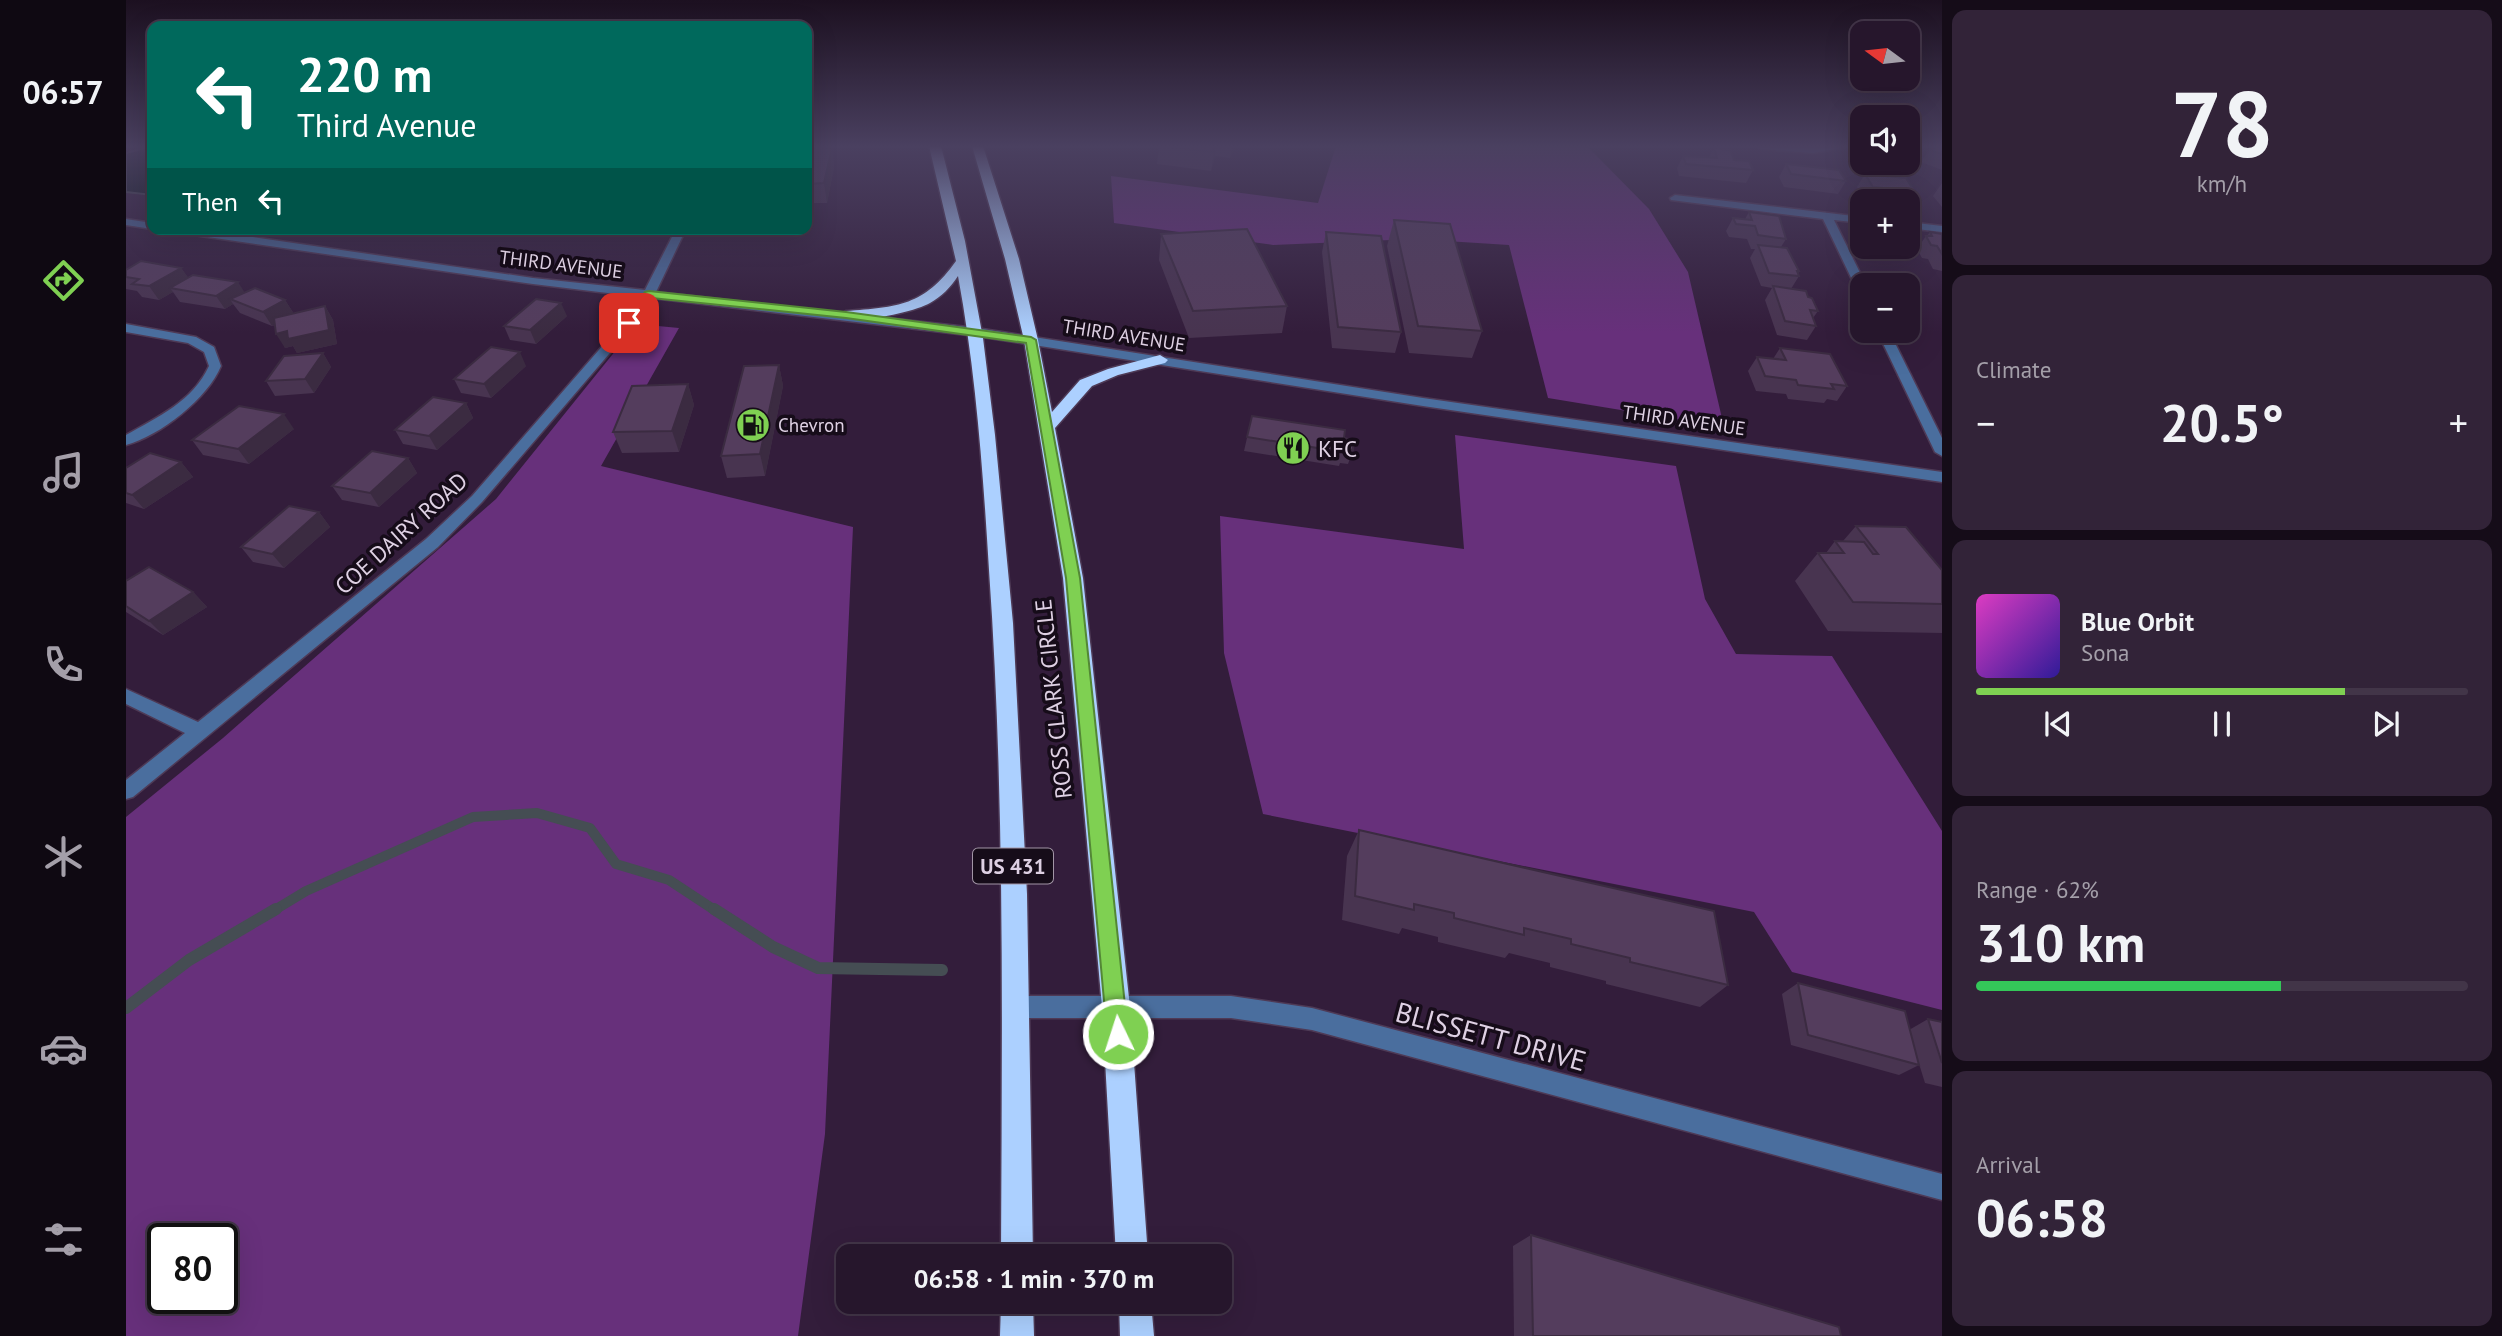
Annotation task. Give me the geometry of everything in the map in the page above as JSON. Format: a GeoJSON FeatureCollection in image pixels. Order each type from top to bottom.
{"type":"FeatureCollection","features":[{"type":"Feature","properties":{"kind":"highway","name":"ROSS CLARK CIRCLE"},"geometry":{"type":"LineString","coordinates":[[950,208],[976,332],[993,487],[1008,698],[1016,1007],[1017,1244]]}},
{"type":"Feature","properties":{"kind":"highway","name":"ROSS CLARK CIRCLE"},"geometry":{"type":"LineString","coordinates":[[996,208],[1012,259],[1031,340],[1073,578],[1116,1007],[1131,1244]]}},
{"type":"Feature","properties":{"kind":"highway"},"geometry":{"type":"LineString","coordinates":[[846,315],[902,310],[928,301],[947,285],[962,261]]}},
{"type":"Feature","properties":{"kind":"highway"},"geometry":{"type":"LineString","coordinates":[[1047,427],[1086,383],[1113,372],[1160,360]]}},
{"type":"Feature","properties":{"kind":"highway"},"geometry":{"type":"LineString","coordinates":[[1017,1314],[1017,1336]]}},
{"type":"Feature","properties":{"kind":"highway"},"geometry":{"type":"LineString","coordinates":[[1136,1314],[1138,1336]]}},
{"type":"Feature","properties":{"kind":"street"},"geometry":{"type":"LineString","coordinates":[[1762,208],[1850,219]]}},
{"type":"Feature","properties":{"kind":"street"},"geometry":{"type":"LineString","coordinates":[[1827,216],[1855,273]]}},
{"type":"Feature","properties":{"kind":"street"},"geometry":{"type":"LineString","coordinates":[[126,222],[147,225]]}},
{"type":"Feature","properties":{"kind":"street"},"geometry":{"type":"LineString","coordinates":[[1920,226],[1942,229]]}},
{"type":"Feature","properties":{"kind":"street","name":"THIRD AVENUE"},"geometry":{"type":"LineString","coordinates":[[215,235],[533,281],[976,332],[1942,477]]}},
{"type":"Feature","properties":{"kind":"street","name":"COE DAIRY ROAD"},"geometry":{"type":"LineString","coordinates":[[126,791],[432,543],[468,508],[629,323],[649,294],[678,235]]}},
{"type":"Feature","properties":{"kind":"street"},"geometry":{"type":"LineString","coordinates":[[126,328],[192,340],[210,350],[215,366],[207,384],[186,404],[126,441]]}},
{"type":"Feature","properties":{"kind":"street"},"geometry":{"type":"LineString","coordinates":[[1889,343],[1942,452]]}},
{"type":"Feature","properties":{"kind":"street"},"geometry":{"type":"LineString","coordinates":[[126,696],[201,732]]}},
{"type":"Feature","properties":{"kind":"street","name":"BLISSETT DRIVE"},"geometry":{"type":"LineString","coordinates":[[1016,1007],[1231,1007],[1312,1019],[1942,1187]]}},
{"type":"Feature","properties":{"kind":"shaded area"},"geometry":{"type":"Polygon","coordinates":[[[1113,208],[1648,208],[1688,272],[1724,427],[1548,398],[1509,245],[1414,239],[1273,245],[1114,223],[1113,208]]]}},
{"type":"Feature","properties":{"kind":"shaded area"},"geometry":{"type":"Polygon","coordinates":[[[637,324],[679,328],[601,466],[853,527],[825,1134],[798,1336],[126,1336],[126,817],[223,738],[496,499],[637,324]]]}},
{"type":"Feature","properties":{"kind":"shaded area"},"geometry":{"type":"Polygon","coordinates":[[[1455,435],[1676,466],[1705,599],[1736,654],[1832,656],[1942,831],[1942,1010],[1792,972],[1754,912],[1263,814],[1224,653],[1220,516],[1464,549],[1455,435]]]}},
{"type":"Feature","properties":{"kind":"building"},"geometry":{"type":"Polygon","coordinates":[[[1749,212],[1779,216],[1786,239],[1758,235],[1755,226],[1736,224],[1733,218],[1752,220],[1749,212]]]}},
{"type":"Feature","properties":{"kind":"building"},"geometry":{"type":"Polygon","coordinates":[[[1394,220],[1450,224],[1482,331],[1418,326],[1394,220]]]}},
{"type":"Feature","properties":{"kind":"building"},"geometry":{"type":"Polygon","coordinates":[[[1247,229],[1287,306],[1193,311],[1161,234],[1247,229]]]}},
{"type":"Feature","properties":{"kind":"building"},"geometry":{"type":"Polygon","coordinates":[[[1326,232],[1381,236],[1401,332],[1338,327],[1326,232]]]}},
{"type":"Feature","properties":{"kind":"building"},"geometry":{"type":"Polygon","coordinates":[[[1930,232],[1942,234],[1942,254],[1937,246],[1931,245],[1926,236],[1932,236],[1930,232]]]}},
{"type":"Feature","properties":{"kind":"building"},"geometry":{"type":"Polygon","coordinates":[[[1758,245],[1787,248],[1799,276],[1769,273],[1758,245]]]}},
{"type":"Feature","properties":{"kind":"building"},"geometry":{"type":"Polygon","coordinates":[[[141,261],[181,268],[149,286],[132,284],[139,279],[126,277],[126,270],[141,261]]]}},
{"type":"Feature","properties":{"kind":"building"},"geometry":{"type":"Polygon","coordinates":[[[193,275],[238,282],[216,296],[170,288],[193,275]]]}},
{"type":"Feature","properties":{"kind":"building"},"geometry":{"type":"Polygon","coordinates":[[[1773,286],[1806,291],[1818,311],[1810,310],[1816,326],[1785,321],[1773,286]]]}},
{"type":"Feature","properties":{"kind":"building"},"geometry":{"type":"Polygon","coordinates":[[[255,288],[285,300],[263,312],[230,299],[255,288]]]}},
{"type":"Feature","properties":{"kind":"building"},"geometry":{"type":"Polygon","coordinates":[[[536,299],[561,303],[530,330],[504,326],[536,299]]]}},
{"type":"Feature","properties":{"kind":"building"},"geometry":{"type":"Polygon","coordinates":[[[325,306],[329,330],[288,339],[287,331],[276,334],[274,318],[325,306]]]}},
{"type":"Feature","properties":{"kind":"building"},"geometry":{"type":"Polygon","coordinates":[[[491,347],[520,352],[484,384],[454,379],[491,347]]]}},
{"type":"Feature","properties":{"kind":"building"},"geometry":{"type":"Polygon","coordinates":[[[1780,348],[1830,354],[1847,386],[1831,384],[1834,389],[1798,385],[1796,380],[1765,376],[1757,357],[1786,360],[1780,348]]]}},
{"type":"Feature","properties":{"kind":"building"},"geometry":{"type":"Polygon","coordinates":[[[323,353],[305,379],[266,381],[284,356],[323,353]]]}},
{"type":"Feature","properties":{"kind":"building"},"geometry":{"type":"Polygon","coordinates":[[[779,365],[760,454],[721,456],[744,366],[779,365]]]}},
{"type":"Feature","properties":{"kind":"building"},"geometry":{"type":"Polygon","coordinates":[[[688,384],[672,431],[613,432],[632,386],[688,384]]]}},
{"type":"Feature","properties":{"kind":"building"},"geometry":{"type":"Polygon","coordinates":[[[433,397],[466,403],[429,436],[395,430],[433,397]]]}},
{"type":"Feature","properties":{"kind":"building"},"geometry":{"type":"Polygon","coordinates":[[[239,406],[284,414],[238,449],[192,440],[239,406]]]}},
{"type":"Feature","properties":{"kind":"building"},"geometry":{"type":"Polygon","coordinates":[[[1252,416],[1345,430],[1344,438],[1353,440],[1353,450],[1343,448],[1343,452],[1247,437],[1252,416]]]}},
{"type":"Feature","properties":{"kind":"building"},"geometry":{"type":"Polygon","coordinates":[[[372,451],[408,458],[370,493],[332,486],[372,451]]]}},
{"type":"Feature","properties":{"kind":"building"},"geometry":{"type":"Polygon","coordinates":[[[150,453],[181,462],[132,495],[126,493],[126,468],[150,453]]]}},
{"type":"Feature","properties":{"kind":"building"},"geometry":{"type":"Polygon","coordinates":[[[289,506],[319,512],[272,554],[241,547],[289,506]]]}},
{"type":"Feature","properties":{"kind":"building"},"geometry":{"type":"Polygon","coordinates":[[[1856,526],[1906,527],[1942,570],[1942,604],[1853,602],[1818,553],[1844,553],[1835,541],[1864,542],[1873,554],[1878,554],[1856,526]]]}},
{"type":"Feature","properties":{"kind":"building"},"geometry":{"type":"Polygon","coordinates":[[[149,567],[193,592],[149,621],[126,606],[126,581],[149,567]]]}},
{"type":"Feature","properties":{"kind":"building"},"geometry":{"type":"Polygon","coordinates":[[[1359,830],[1714,911],[1728,985],[1630,962],[1630,958],[1571,944],[1571,939],[1524,928],[1524,935],[1454,918],[1454,913],[1414,904],[1414,910],[1355,896],[1359,830]]]}},
{"type":"Feature","properties":{"kind":"building"},"geometry":{"type":"Polygon","coordinates":[[[1798,983],[1905,1011],[1919,1065],[1808,1035],[1798,983]]]}},
{"type":"Feature","properties":{"kind":"building"},"geometry":{"type":"Polygon","coordinates":[[[1928,1019],[1942,1022],[1942,1063],[1928,1019]]]}},
{"type":"Feature","properties":{"kind":"building"},"geometry":{"type":"Polygon","coordinates":[[[1531,1235],[1839,1327],[1841,1336],[1533,1336],[1531,1235]]]}},
{"type":"Feature","properties":{"kind":"waterway"},"geometry":{"type":"LineString","coordinates":[[273,911],[306,891],[473,817],[537,813],[590,828],[616,864],[669,880],[716,911]]}},
{"type":"Feature","properties":{"kind":"waterway"},"geometry":{"type":"LineString","coordinates":[[126,1008],[189,960],[276,909]]}},
{"type":"Feature","properties":{"kind":"waterway"},"geometry":{"type":"LineString","coordinates":[[714,909],[773,947],[818,968],[942,970]]}},
{"type":"Feature","properties":{"kind":"place","name":"Chevron"},"geometry":{"type":"Point","coordinates":[753,425]}},
{"type":"Feature","properties":{"kind":"place","name":"KFC"},"geometry":{"type":"Point","coordinates":[1293,448]}},
{"type":"Feature","properties":{"kind":"route"},"geometry":{"type":"LineString","coordinates":[[629,323],[649,294],[846,315],[1031,340],[1073,578],[1118,1034]]}}]}
